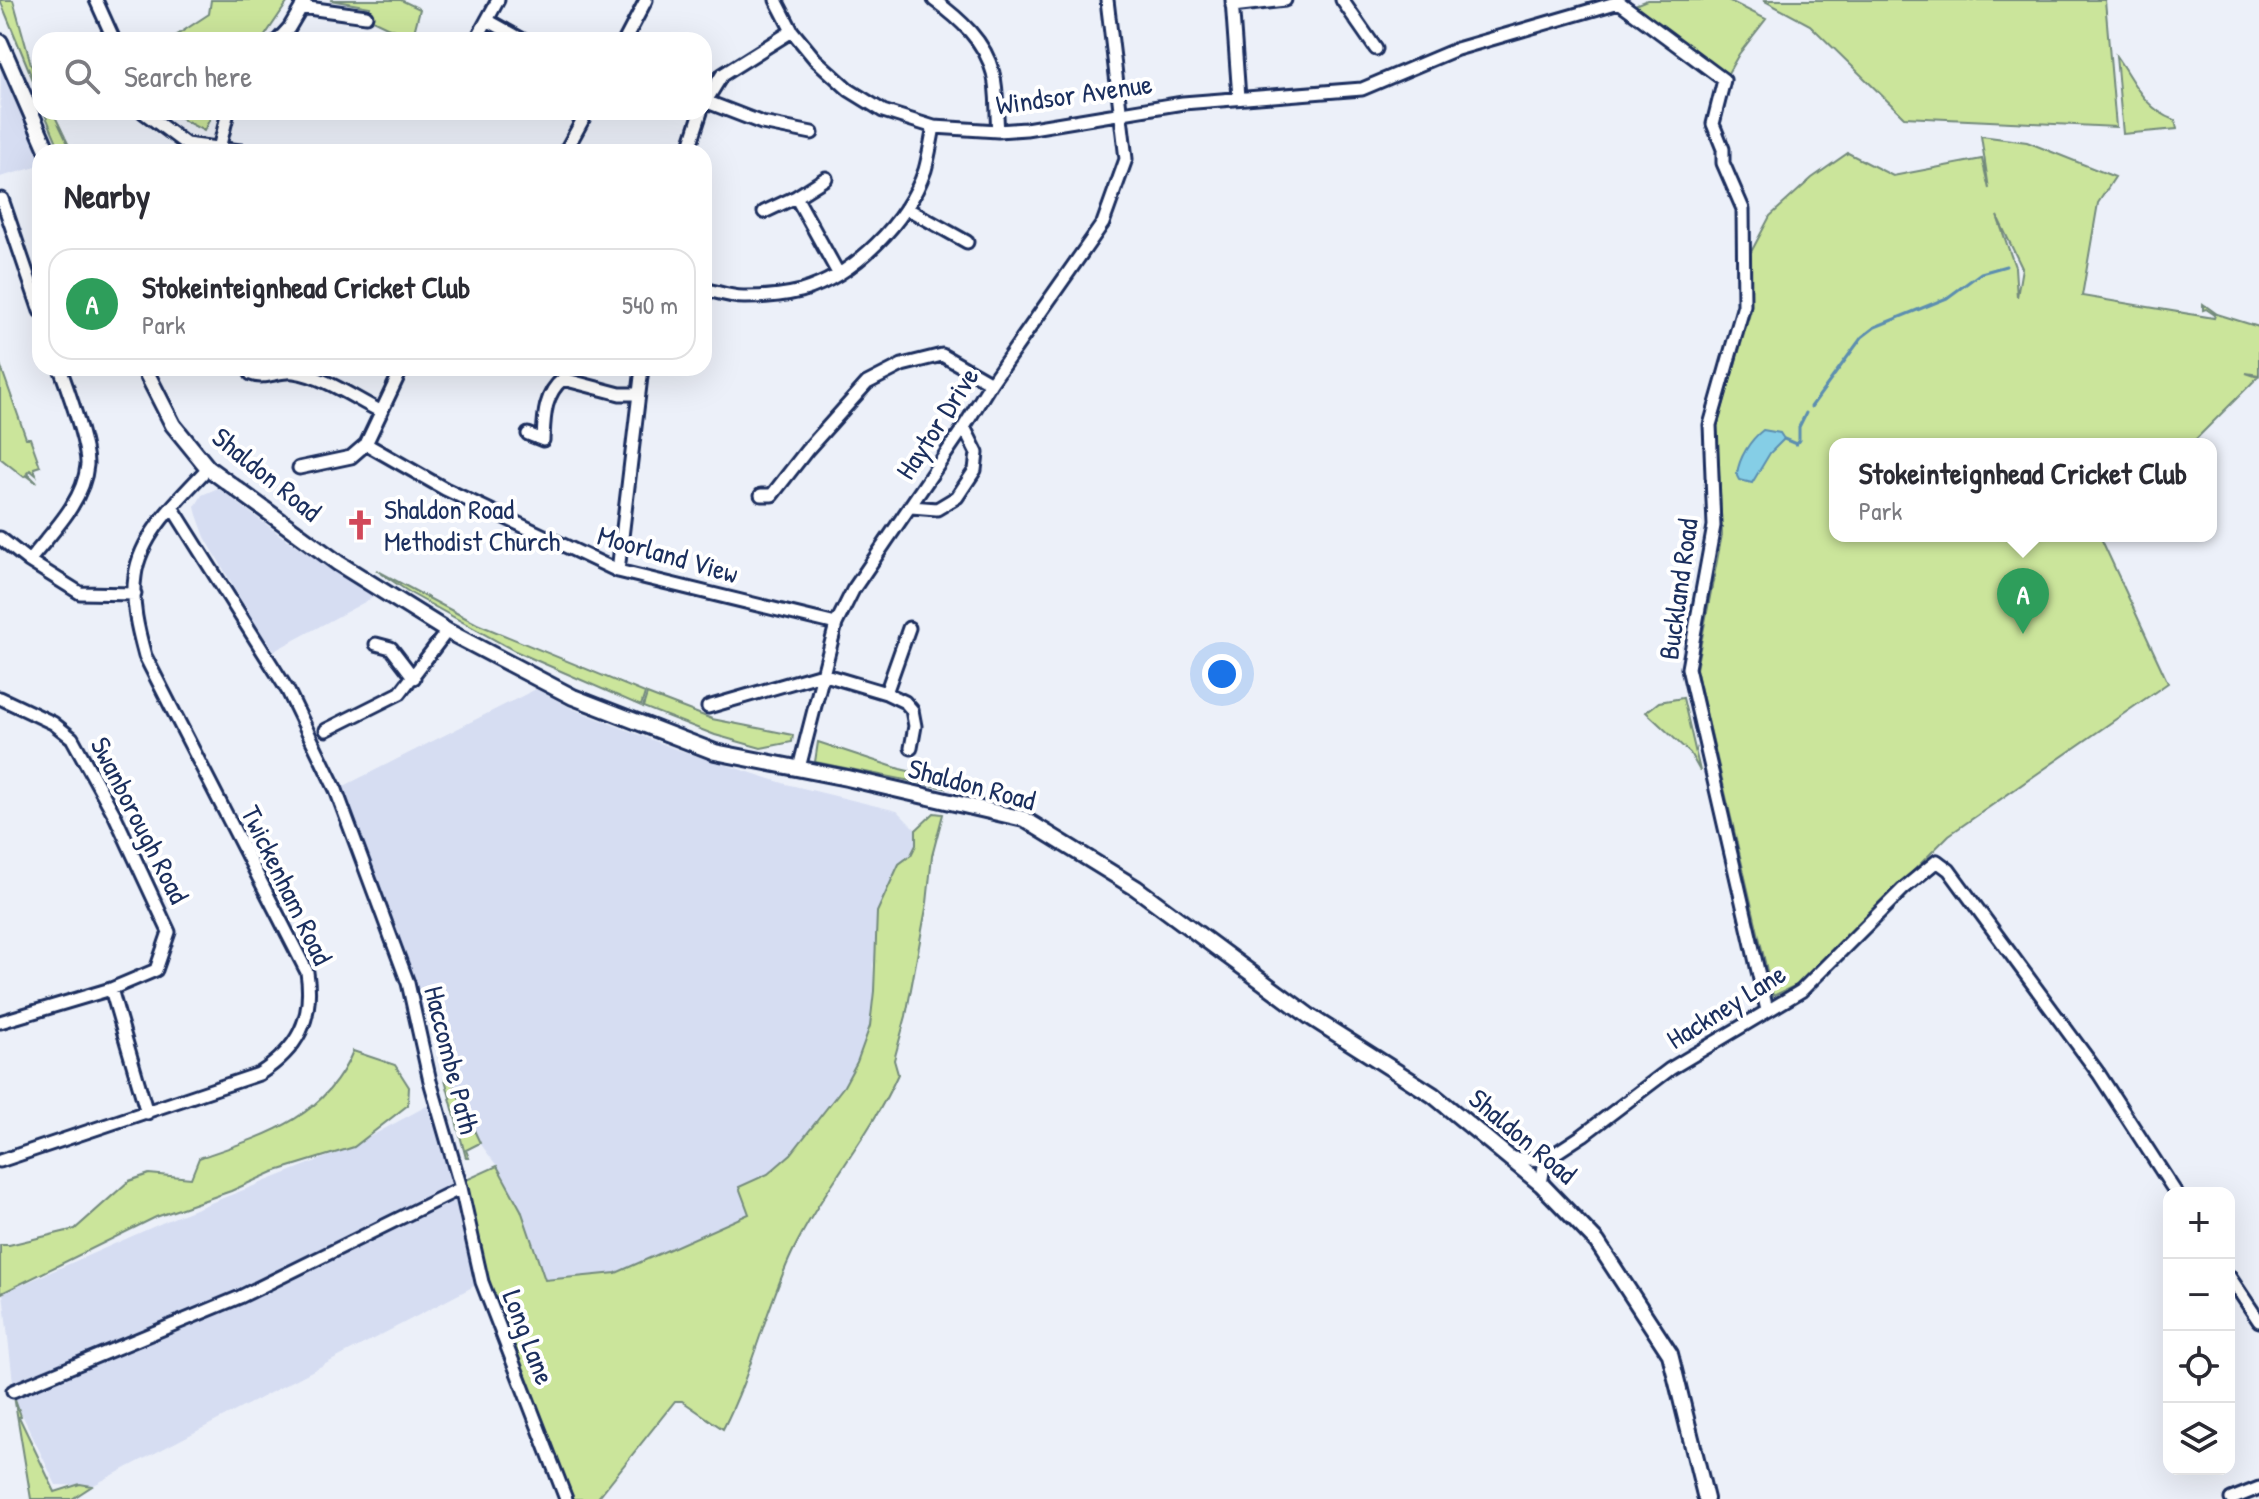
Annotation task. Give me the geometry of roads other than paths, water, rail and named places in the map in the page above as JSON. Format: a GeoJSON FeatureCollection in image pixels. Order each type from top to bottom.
{"type":"FeatureCollection","features":[{"type":"Feature","properties":{"kind":"street"},"geometry":{"type":"LineString","coordinates":[[96,0],[110,32]]}},
{"type":"Feature","properties":{"kind":"street"},"geometry":{"type":"LineString","coordinates":[[480,32],[498,0]]}},
{"type":"Feature","properties":{"kind":"street"},"geometry":{"type":"LineString","coordinates":[[629,32],[646,0]]}},
{"type":"Feature","properties":{"kind":"street","name":"Windsor Avenue"},"geometry":{"type":"LineString","coordinates":[[776,0],[792,31],[815,59],[849,90],[883,111],[934,127],[998,131],[1026,129],[1183,103],[1239,98]]}},
{"type":"Feature","properties":{"kind":"street"},"geometry":{"type":"LineString","coordinates":[[934,0],[971,32],[987,60],[993,74],[998,131]]}},
{"type":"Feature","properties":{"kind":"street","name":"Haytor Drive"},"geometry":{"type":"LineString","coordinates":[[799,768],[836,624],[853,590],[991,383],[1103,223],[1126,159],[1107,0]]}},
{"type":"Feature","properties":{"kind":"street"},"geometry":{"type":"LineString","coordinates":[[1239,98],[1232,3],[1285,0]]}},
{"type":"Feature","properties":{"kind":"street"},"geometry":{"type":"LineString","coordinates":[[1342,0],[1376,49]]}},
{"type":"Feature","properties":{"kind":"street","name":"Buckland Road"},"geometry":{"type":"LineString","coordinates":[[1239,98],[1362,89],[1457,49],[1619,2],[1724,80],[1713,124],[1723,149],[1723,163],[1743,209],[1744,305],[1710,425],[1714,526],[1688,668],[1767,1010]]}},
{"type":"Feature","properties":{"kind":"street"},"geometry":{"type":"LineString","coordinates":[[285,32],[303,3],[366,16]]}},
{"type":"Feature","properties":{"kind":"street"},"geometry":{"type":"LineString","coordinates":[[487,20],[509,32]]}},
{"type":"Feature","properties":{"kind":"street"},"geometry":{"type":"LineString","coordinates":[[712,90],[722,75],[792,31]]}},
{"type":"Feature","properties":{"kind":"street"},"geometry":{"type":"LineString","coordinates":[[0,42],[32,115]]}},
{"type":"Feature","properties":{"kind":"street"},"geometry":{"type":"LineString","coordinates":[[712,105],[762,123],[812,133]]}},
{"type":"Feature","properties":{"kind":"street"},"geometry":{"type":"LineString","coordinates":[[34,120],[45,144]]}},
{"type":"Feature","properties":{"kind":"street"},"geometry":{"type":"LineString","coordinates":[[154,120],[186,144]]}},
{"type":"Feature","properties":{"kind":"street"},"geometry":{"type":"LineString","coordinates":[[220,144],[226,120]]}},
{"type":"Feature","properties":{"kind":"street"},"geometry":{"type":"LineString","coordinates":[[569,144],[583,120]]}},
{"type":"Feature","properties":{"kind":"street"},"geometry":{"type":"LineString","coordinates":[[691,144],[698,120]]}},
{"type":"Feature","properties":{"kind":"street"},"geometry":{"type":"LineString","coordinates":[[712,291],[743,298],[802,290],[838,273],[871,249],[888,233],[906,208],[925,170],[934,127]]}},
{"type":"Feature","properties":{"kind":"street"},"geometry":{"type":"LineString","coordinates":[[764,212],[826,178]]}},
{"type":"Feature","properties":{"kind":"street"},"geometry":{"type":"LineString","coordinates":[[796,197],[838,273]]}},
{"type":"Feature","properties":{"kind":"street"},"geometry":{"type":"LineString","coordinates":[[2,199],[32,287]]}},
{"type":"Feature","properties":{"kind":"street"},"geometry":{"type":"LineString","coordinates":[[906,208],[967,242]]}},
{"type":"Feature","properties":{"kind":"street"},"geometry":{"type":"LineString","coordinates":[[761,495],[772,495],[807,450],[867,383],[902,365],[942,355],[991,383]]}},
{"type":"Feature","properties":{"kind":"street"},"geometry":{"type":"LineString","coordinates":[[29,561],[76,499],[87,464],[63,376]]}},
{"type":"Feature","properties":{"kind":"street","name":"Shaldon Road"},"geometry":{"type":"LineString","coordinates":[[148,376],[173,425],[208,468],[338,563],[447,631],[573,697],[715,752],[1024,819],[1136,888],[1309,1016],[1433,1095],[1541,1184],[1597,1242],[1670,1354],[1706,1499]]}},
{"type":"Feature","properties":{"kind":"street"},"geometry":{"type":"LineString","coordinates":[[308,376],[380,411]]}},
{"type":"Feature","properties":{"kind":"street"},"geometry":{"type":"LineString","coordinates":[[299,468],[351,457],[366,444],[398,376]]}},
{"type":"Feature","properties":{"kind":"street"},"geometry":{"type":"LineString","coordinates":[[618,571],[641,376]]}},
{"type":"Feature","properties":{"kind":"street"},"geometry":{"type":"LineString","coordinates":[[528,434],[543,440],[545,407],[556,384],[563,379],[620,394],[639,394]]}},
{"type":"Feature","properties":{"kind":"street"},"geometry":{"type":"LineString","coordinates":[[911,507],[937,509],[957,497],[975,470],[977,453],[964,427]]}},
{"type":"Feature","properties":{"kind":"street","name":"Moorland View"},"geometry":{"type":"LineString","coordinates":[[366,444],[445,489],[618,571],[836,624]]}},
{"type":"Feature","properties":{"kind":"street","name":"Twickenham Road"},"geometry":{"type":"LineString","coordinates":[[0,1161],[259,1074],[280,1061],[293,1047],[306,1015],[310,992],[307,972],[145,656],[136,623],[135,574],[146,544],[172,507],[208,468]]}},
{"type":"Feature","properties":{"kind":"street","name":"Haccombe Path"},"geometry":{"type":"LineString","coordinates":[[172,507],[288,691],[336,790],[408,983],[430,1081],[461,1188]]}},
{"type":"Feature","properties":{"kind":"street"},"geometry":{"type":"LineString","coordinates":[[0,538],[29,561],[80,593],[135,594]]}},
{"type":"Feature","properties":{"kind":"street"},"geometry":{"type":"LineString","coordinates":[[886,693],[909,628]]}},
{"type":"Feature","properties":{"kind":"street"},"geometry":{"type":"LineString","coordinates":[[326,730],[400,693],[447,631]]}},
{"type":"Feature","properties":{"kind":"street"},"geometry":{"type":"LineString","coordinates":[[376,644],[391,648],[414,678]]}},
{"type":"Feature","properties":{"kind":"street"},"geometry":{"type":"LineString","coordinates":[[708,707],[822,674],[886,693],[905,702],[912,710],[915,726],[911,748]]}},
{"type":"Feature","properties":{"kind":"street","name":"Swanborough Road"},"geometry":{"type":"LineString","coordinates":[[0,698],[53,723],[72,738],[115,816],[169,932],[156,970],[111,989],[0,1022]]}},
{"type":"Feature","properties":{"kind":"street","name":"Hackney Lane"},"geometry":{"type":"LineString","coordinates":[[1545,1160],[1670,1069],[1801,991],[1903,889],[1937,861],[1949,870],[2089,1061],[2172,1187]]}},
{"type":"Feature","properties":{"kind":"street"},"geometry":{"type":"LineString","coordinates":[[111,989],[147,1113]]}},
{"type":"Feature","properties":{"kind":"street"},"geometry":{"type":"LineString","coordinates":[[1511,1158],[1545,1160],[1541,1184]]}},
{"type":"Feature","properties":{"kind":"street"},"geometry":{"type":"LineString","coordinates":[[13,1391],[240,1297],[461,1188]]}},
{"type":"Feature","properties":{"kind":"street","name":"Long Lane"},"geometry":{"type":"LineString","coordinates":[[461,1188],[482,1282],[566,1499]]}},
{"type":"Feature","properties":{"kind":"street"},"geometry":{"type":"LineString","coordinates":[[2235,1285],[2259,1321]]}},
{"type":"Feature","properties":{"kind":"street"},"geometry":{"type":"LineString","coordinates":[[2231,1499],[2259,1488]]}},
{"type":"Feature","properties":{"kind":"water"},"geometry":{"type":"Polygon","coordinates":[[[1763,430],[1780,433],[1784,439],[1770,453],[1752,483],[1740,480],[1737,474],[1743,456],[1763,430]]]}},
{"type":"Feature","properties":{"kind":"waterway"},"geometry":{"type":"LineString","coordinates":[[1811,407],[1862,337],[1875,327],[1947,298],[1981,273],[2006,266]]}},
{"type":"Feature","properties":{"kind":"waterway"},"geometry":{"type":"LineString","coordinates":[[1784,439],[1796,444],[1806,413]]}},
{"type":"Feature","properties":{"kind":"place","name":"Shaldon Road Methodist Church"},"geometry":{"type":"Point","coordinates":[360,525]}},
{"type":"Feature","properties":{"kind":"place","name":"Stokeinteignhead Cricket Club"},"geometry":{"type":"Point","coordinates":[2023,634]}}]}
